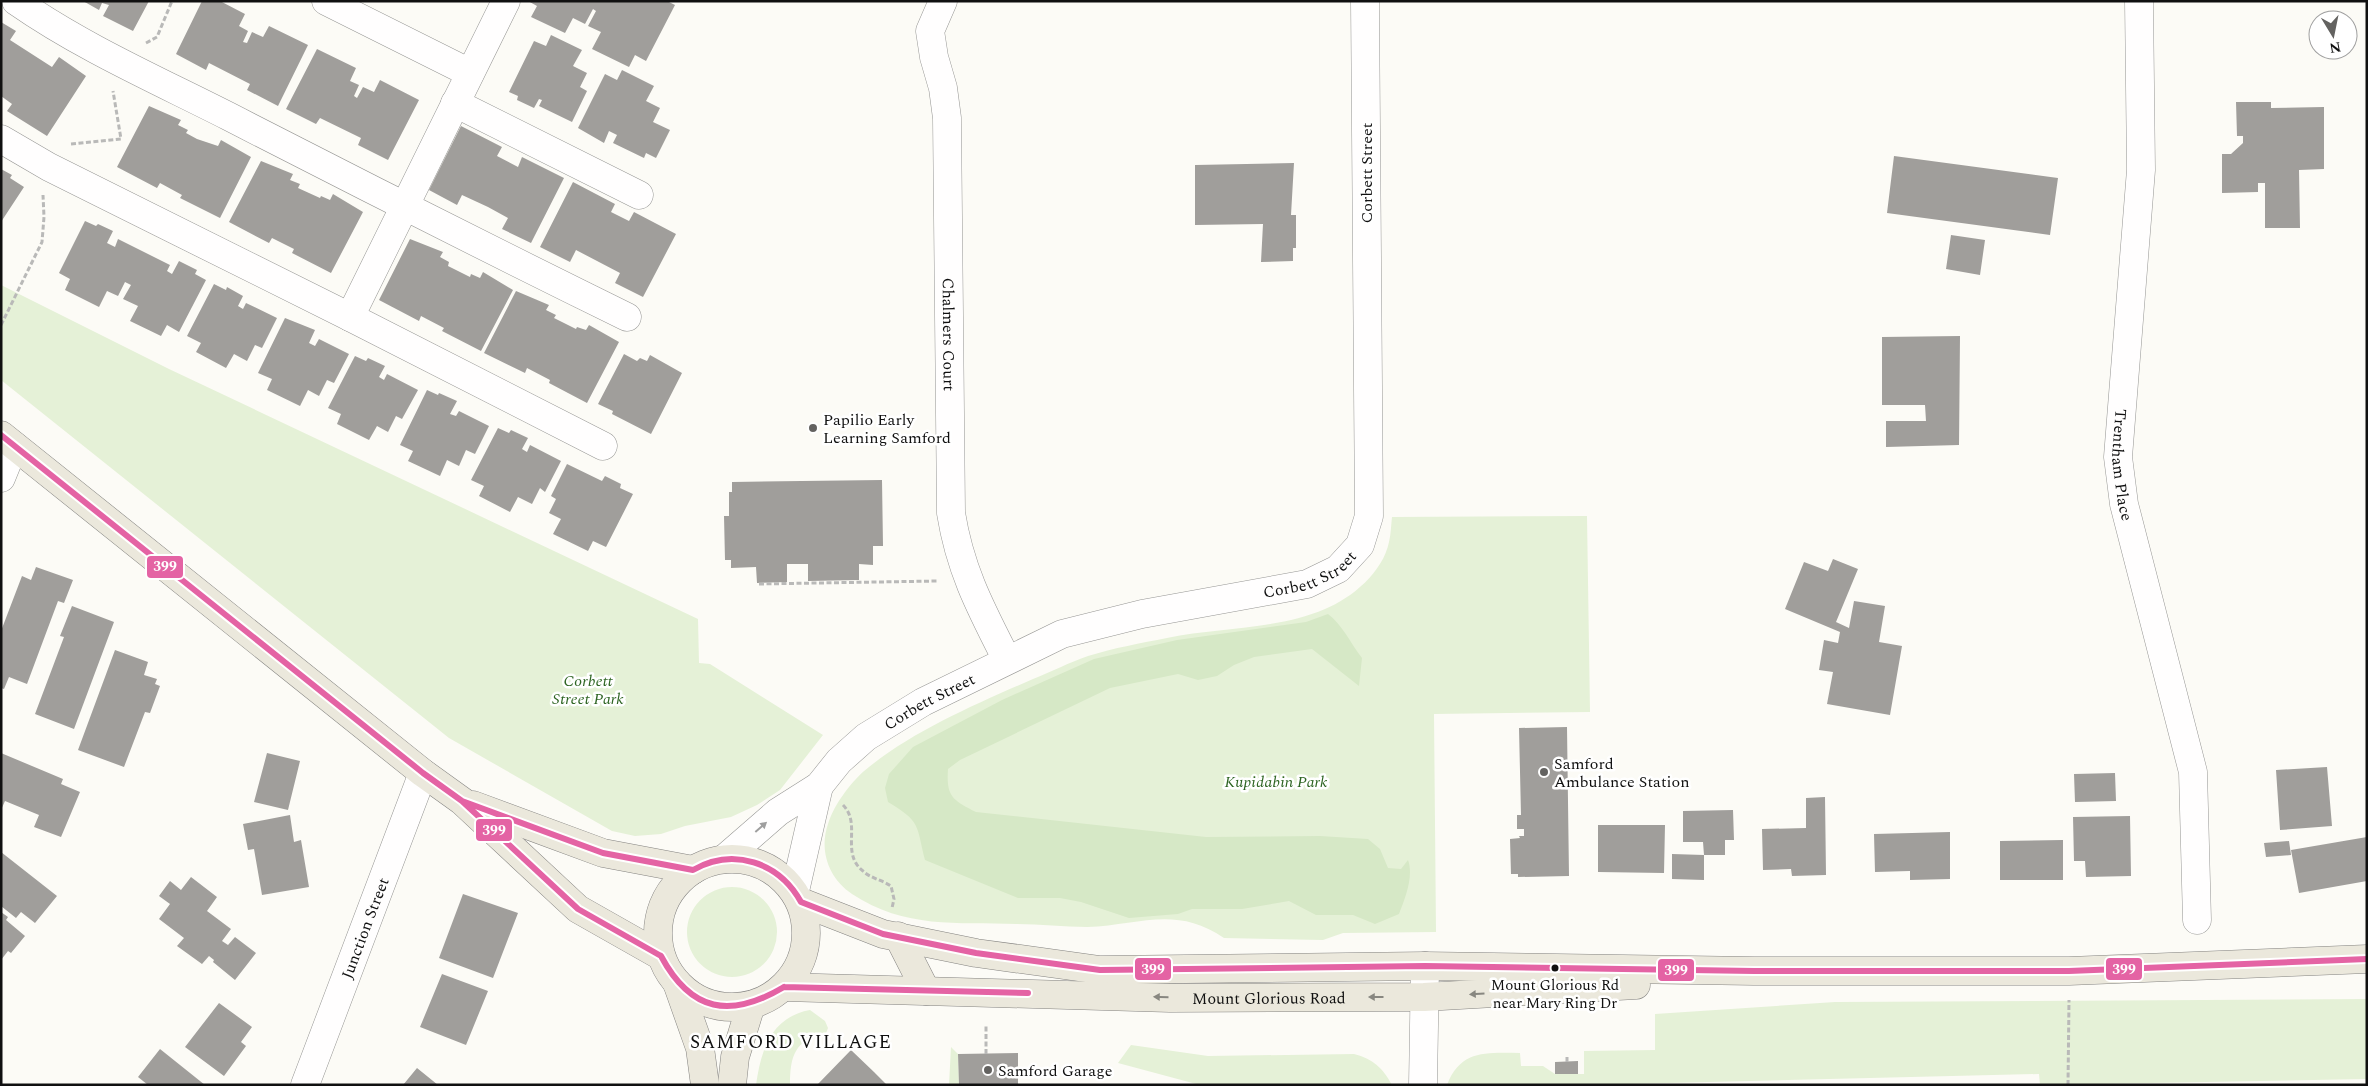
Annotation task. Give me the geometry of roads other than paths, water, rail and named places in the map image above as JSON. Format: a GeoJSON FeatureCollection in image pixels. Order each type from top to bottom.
{"type":"FeatureCollection","features":[{"type":"Feature","properties":{"kind":"main road"},"geometry":{"type":"LineString","coordinates":[[8,441],[423,773],[462,802],[578,909],[661,956]]}},
{"type":"Feature","properties":{"kind":"main road"},"geometry":{"type":"LineString","coordinates":[[462,802],[603,853],[693,870]]}},
{"type":"Feature","properties":{"kind":"main road"},"geometry":{"type":"LineString","coordinates":[[724,859],[744,859],[764,865],[781,876],[798,897],[807,924],[806,947],[798,969],[784,987],[768,998],[751,1005],[731,1007],[711,1004],[693,996],[677,983],[667,971],[661,956],[657,932],[662,907],[674,886],[693,870],[707,862],[724,859]]}},
{"type":"Feature","properties":{"kind":"main road","name":"Mount Glorious Road"},"geometry":{"type":"LineString","coordinates":[[798,897],[883,934],[894,925],[976,953],[1100,970],[1425,966],[1754,972],[2069,971],[2367,959]]}},
{"type":"Feature","properties":{"kind":"main road"},"geometry":{"type":"LineString","coordinates":[[894,925],[926,991]]}},
{"type":"Feature","properties":{"kind":"main road","name":"Mount Glorious Road"},"geometry":{"type":"LineString","coordinates":[[784,987],[1170,998],[1424,997],[1613,988],[1754,972]]}},
{"type":"Feature","properties":{"kind":"main road"},"geometry":{"type":"LineString","coordinates":[[677,983],[700,1048],[705,1085]]}},
{"type":"Feature","properties":{"kind":"main road"},"geometry":{"type":"LineString","coordinates":[[732,1085],[735,1057],[751,1005]]}},
{"type":"Feature","properties":{"kind":"street"},"geometry":{"type":"LineString","coordinates":[[16,1],[47,23],[404,206],[627,317]]}},
{"type":"Feature","properties":{"kind":"street"},"geometry":{"type":"LineString","coordinates":[[326,1],[470,73]]}},
{"type":"Feature","properties":{"kind":"street"},"geometry":{"type":"LineString","coordinates":[[350,317],[506,1]]}},
{"type":"Feature","properties":{"kind":"street","name":"Chalmers Court"},"geometry":{"type":"LineString","coordinates":[[944,1],[930,31],[934,57],[943,88],[947,118],[951,513],[956,546],[972,590],[1007,660]]}},
{"type":"Feature","properties":{"kind":"street","name":"Corbett Street"},"geometry":{"type":"LineString","coordinates":[[798,897],[839,761],[866,737],[922,702],[1062,634],[1142,614],[1307,584],[1338,569],[1360,545],[1369,516],[1365,1]]}},
{"type":"Feature","properties":{"kind":"street","name":"Trentham Place"},"geometry":{"type":"LineString","coordinates":[[2139,1],[2141,170],[2118,457],[2124,504],[2192,772],[2197,920]]}},
{"type":"Feature","properties":{"kind":"street"},"geometry":{"type":"LineString","coordinates":[[455,103],[639,196]]}},
{"type":"Feature","properties":{"kind":"street"},"geometry":{"type":"LineString","coordinates":[[1,140],[50,167],[603,446]]}},
{"type":"Feature","properties":{"kind":"street"},"geometry":{"type":"LineString","coordinates":[[1,478],[8,441]]}},
{"type":"Feature","properties":{"kind":"street","name":"Junction Street"},"geometry":{"type":"LineString","coordinates":[[305,1085],[423,773]]}},
{"type":"Feature","properties":{"kind":"street","name":"Corbett Street"},"geometry":{"type":"LineString","coordinates":[[724,859],[778,812],[829,794]]}},
{"type":"Feature","properties":{"kind":"street"},"geometry":{"type":"LineString","coordinates":[[1424,1085],[1425,966]]}},
{"type":"Feature","properties":{"kind":"place","name":"Papilio Early Learning Samford"},"geometry":{"type":"Point","coordinates":[813,428]}},
{"type":"Feature","properties":{"kind":"place","name":"Samford Ambulance Station"},"geometry":{"type":"Point","coordinates":[1544,772]}},
{"type":"Feature","properties":{"kind":"place","name":"Mount Glorious Rd near Mary Ring Dr"},"geometry":{"type":"Point","coordinates":[1555,968]}},
{"type":"Feature","properties":{"kind":"place","name":"Samford Garage"},"geometry":{"type":"Point","coordinates":[988,1070]}},
{"type":"Feature","properties":{"kind":"district","name":"SAMFORD VILLAGE"},"geometry":{"type":"Point","coordinates":[791,1041]}},
{"type":"Feature","properties":{"kind":"park label","name":"Corbett Street Park"},"geometry":{"type":"Point","coordinates":[588,689]}},
{"type":"Feature","properties":{"kind":"park label","name":"Kupidabin Park"},"geometry":{"type":"Point","coordinates":[1276,781]}}]}
